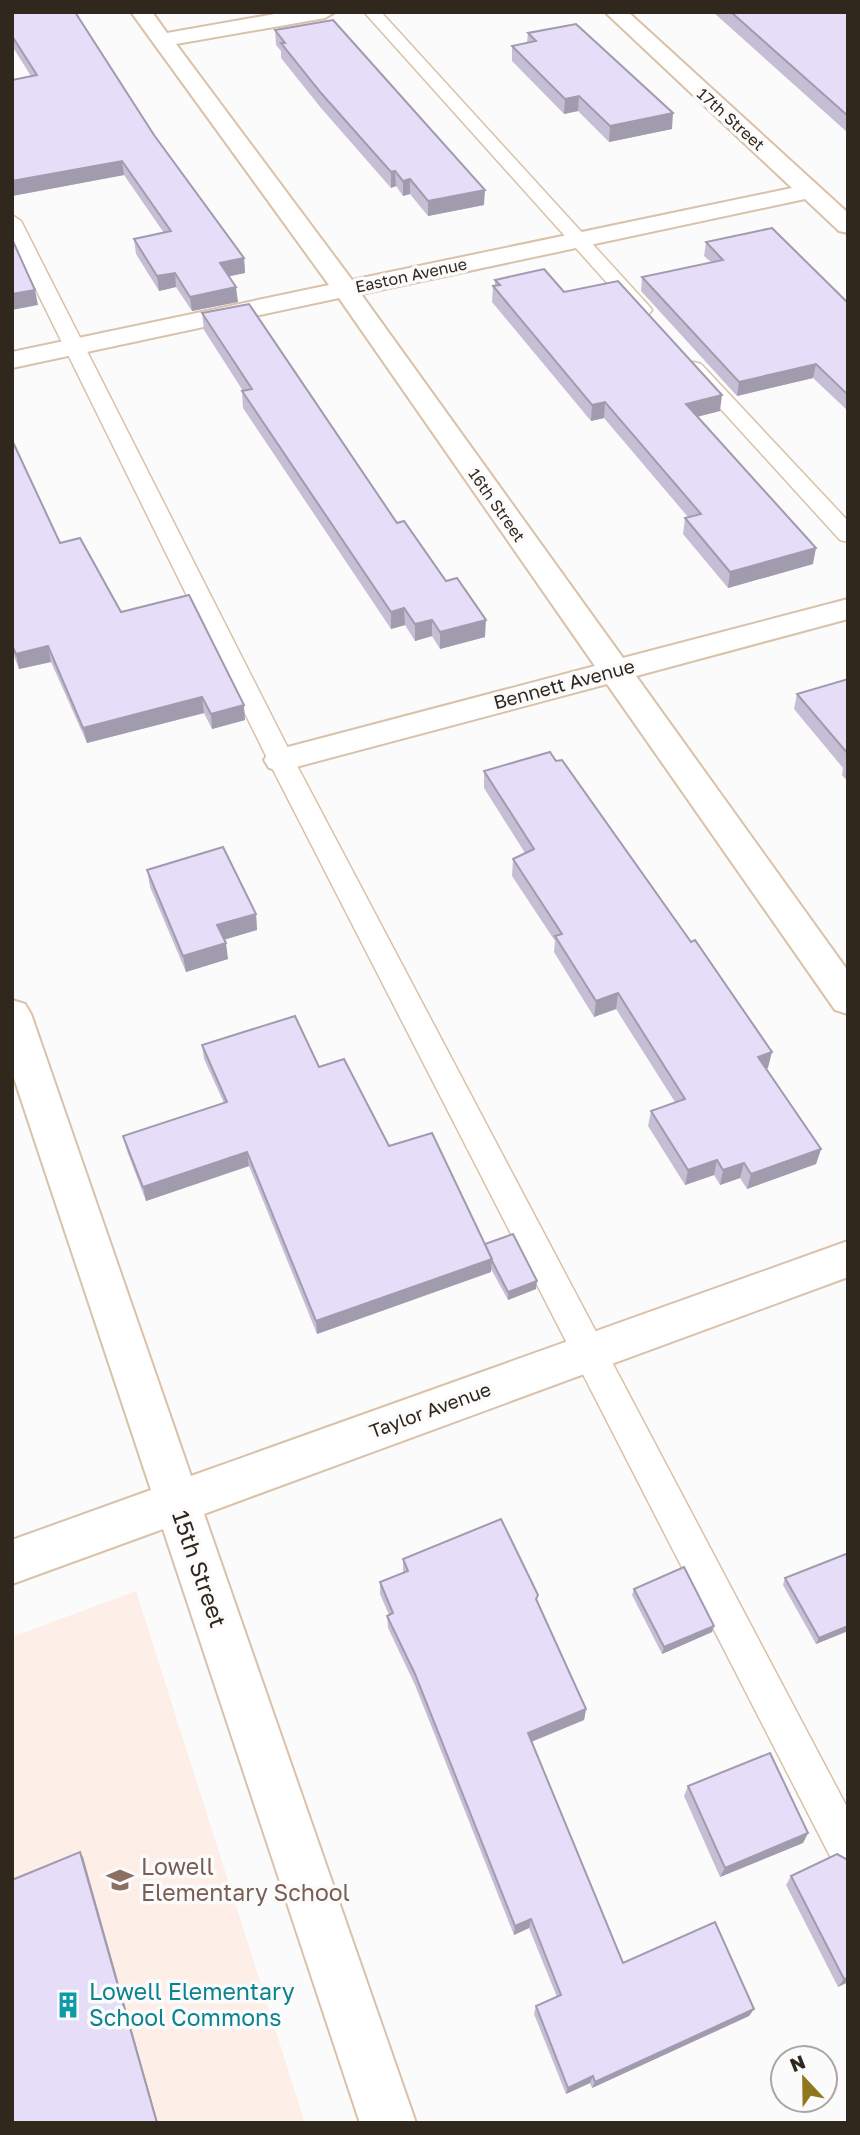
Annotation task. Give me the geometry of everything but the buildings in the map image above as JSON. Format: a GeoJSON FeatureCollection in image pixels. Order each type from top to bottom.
{"type":"FeatureCollection","features":[{"type":"Feature","properties":{"kind":"street","name":"16th Street"},"geometry":{"type":"LineString","coordinates":[[141,12],[345,289],[848,1000]]}},
{"type":"Feature","properties":{"kind":"street"},"geometry":{"type":"LineString","coordinates":[[161,40],[325,12]]}},
{"type":"Feature","properties":{"kind":"street","name":"17th Street"},"geometry":{"type":"LineString","coordinates":[[615,12],[848,226]]}},
{"type":"Feature","properties":{"kind":"street","name":"Easton Avenue"},"geometry":{"type":"LineString","coordinates":[[12,360],[810,191]]}},
{"type":"Feature","properties":{"kind":"street","name":"Bennett Avenue"},"geometry":{"type":"LineString","coordinates":[[281,760],[848,608]]}},
{"type":"Feature","properties":{"kind":"street","name":"15th Street"},"geometry":{"type":"LineString","coordinates":[[12,1014],[388,2123]]}},
{"type":"Feature","properties":{"kind":"street","name":"Taylor Avenue"},"geometry":{"type":"LineString","coordinates":[[12,1562],[848,1259]]}},
{"type":"Feature","properties":{"kind":"lane"},"geometry":{"type":"LineString","coordinates":[[372,12],[652,321]]}},
{"type":"Feature","properties":{"kind":"lane"},"geometry":{"type":"LineString","coordinates":[[12,221],[77,346],[281,760],[587,1353],[848,1850]]}},
{"type":"Feature","properties":{"kind":"lane"},"geometry":{"type":"LineString","coordinates":[[680,352],[848,535]]}},
{"type":"Feature","properties":{"kind":"shaded area","name":"Lowell Elementary School"},"geometry":{"type":"Polygon","coordinates":[[[136,1591],[305,2123],[12,2123],[12,1637],[136,1591]]]}},
{"type":"Feature","properties":{"kind":"place","name":"Lowell Elementary School"},"geometry":{"type":"Point","coordinates":[120,1880]}},
{"type":"Feature","properties":{"kind":"place","name":"Lowell Elementary School Commons"},"geometry":{"type":"Point","coordinates":[68,2005]}}]}
